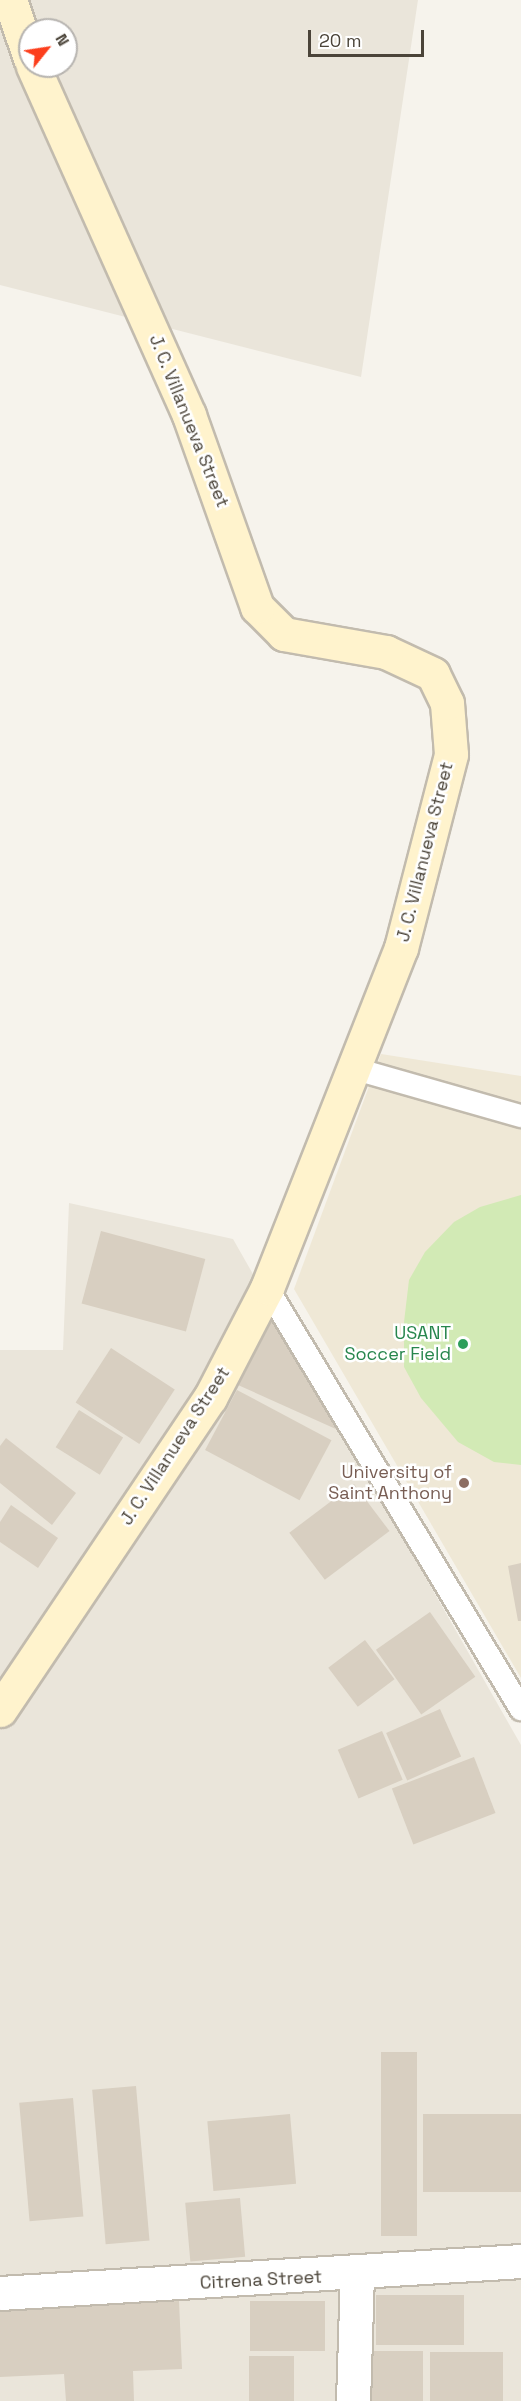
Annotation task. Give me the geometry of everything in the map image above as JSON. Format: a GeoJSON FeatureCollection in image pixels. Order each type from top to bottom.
{"type":"FeatureCollection","features":[{"type":"Feature","properties":{"kind":"street"},"geometry":{"type":"LineString","coordinates":[[7,2],[18,29]]}},
{"type":"Feature","properties":{"kind":"street","name":"J. C. Villanueva Street"},"geometry":{"type":"LineString","coordinates":[[0,1710],[210,1398],[267,1288],[401,948],[437,822],[451,754],[447,703],[433,674],[386,652],[284,634],[257,607],[189,415],[38,78]]}},
{"type":"Feature","properties":{"kind":"street","name":"Citrena Street"},"geometry":{"type":"LineString","coordinates":[[0,2293],[357,2275],[521,2261]]}},
{"type":"Feature","properties":{"kind":"street"},"geometry":{"type":"LineString","coordinates":[[353,2401],[357,2275]]}},
{"type":"Feature","properties":{"kind":"lane"},"geometry":{"type":"LineString","coordinates":[[352,1068],[521,1116]]}},
{"type":"Feature","properties":{"kind":"lane"},"geometry":{"type":"LineString","coordinates":[[267,1288],[521,1708]]}},
{"type":"Feature","properties":{"kind":"shaded area"},"geometry":{"type":"Polygon","coordinates":[[[0,0],[418,0],[361,377],[0,285],[0,0]]]}},
{"type":"Feature","properties":{"kind":"shaded area","name":"University of Saint Anthony"},"geometry":{"type":"Polygon","coordinates":[[[381,1054],[521,1076],[521,1678],[294,1289],[381,1054]]]}},
{"type":"Feature","properties":{"kind":"shaded area"},"geometry":{"type":"Polygon","coordinates":[[[69,1203],[233,1239],[521,1745],[521,2401],[0,2401],[0,1350],[63,1350],[69,1203]]]}},
{"type":"Feature","properties":{"kind":"green space","name":"USANT Soccer Field"},"geometry":{"type":"Polygon","coordinates":[[[521,1195],[521,1465],[494,1462],[458,1442],[421,1398],[404,1367],[404,1322],[409,1280],[425,1252],[454,1222],[480,1207],[521,1195]]]}},
{"type":"Feature","properties":{"kind":"building"},"geometry":{"type":"Polygon","coordinates":[[[101,1231],[205,1259],[186,1331],[82,1303],[101,1231]]]}},
{"type":"Feature","properties":{"kind":"building"},"geometry":{"type":"Polygon","coordinates":[[[273,1317],[338,1430],[238,1385],[273,1317]]]}},
{"type":"Feature","properties":{"kind":"building"},"geometry":{"type":"Polygon","coordinates":[[[111,1348],[175,1389],[139,1444],[76,1403],[111,1348]]]}},
{"type":"Feature","properties":{"kind":"building"},"geometry":{"type":"Polygon","coordinates":[[[237,1390],[331,1440],[300,1500],[205,1450],[237,1390]]]}},
{"type":"Feature","properties":{"kind":"building"},"geometry":{"type":"Polygon","coordinates":[[[79,1410],[123,1438],[100,1475],[56,1447],[79,1410]]]}},
{"type":"Feature","properties":{"kind":"building"},"geometry":{"type":"Polygon","coordinates":[[[6,1438],[76,1493],[52,1525],[0,1483],[0,1446],[6,1438]]]}},
{"type":"Feature","properties":{"kind":"building"},"geometry":{"type":"Polygon","coordinates":[[[354,1484],[390,1531],[325,1580],[289,1533],[354,1484]]]}},
{"type":"Feature","properties":{"kind":"building"},"geometry":{"type":"Polygon","coordinates":[[[11,1505],[58,1538],[38,1568],[0,1542],[0,1522],[11,1505]]]}},
{"type":"Feature","properties":{"kind":"building"},"geometry":{"type":"Polygon","coordinates":[[[521,1563],[521,1621],[518,1621],[508,1566],[521,1563]]]}},
{"type":"Feature","properties":{"kind":"building"},"geometry":{"type":"Polygon","coordinates":[[[430,1612],[475,1677],[421,1715],[376,1650],[430,1612]]]}},
{"type":"Feature","properties":{"kind":"building"},"geometry":{"type":"Polygon","coordinates":[[[365,1640],[394,1679],[358,1707],[328,1668],[365,1640]]]}},
{"type":"Feature","properties":{"kind":"building"},"geometry":{"type":"Polygon","coordinates":[[[440,1709],[461,1757],[407,1781],[386,1733],[440,1709]]]}},
{"type":"Feature","properties":{"kind":"building"},"geometry":{"type":"Polygon","coordinates":[[[382,1731],[403,1780],[359,1799],[338,1750],[382,1731]]]}},
{"type":"Feature","properties":{"kind":"building"},"geometry":{"type":"Polygon","coordinates":[[[474,1757],[496,1813],[413,1845],[392,1789],[474,1757]]]}},
{"type":"Feature","properties":{"kind":"building"},"geometry":{"type":"Polygon","coordinates":[[[381,2052],[417,2052],[417,2236],[381,2236],[381,2052]]]}},
{"type":"Feature","properties":{"kind":"building"},"geometry":{"type":"Polygon","coordinates":[[[136,2086],[150,2240],[106,2244],[92,2090],[136,2086]]]}},
{"type":"Feature","properties":{"kind":"building"},"geometry":{"type":"Polygon","coordinates":[[[73,2098],[83,2217],[30,2221],[19,2103],[73,2098]]]}},
{"type":"Feature","properties":{"kind":"building"},"geometry":{"type":"Polygon","coordinates":[[[290,2114],[296,2184],[213,2191],[207,2121],[290,2114]]]}},
{"type":"Feature","properties":{"kind":"building"},"geometry":{"type":"Polygon","coordinates":[[[423,2114],[521,2114],[521,2192],[423,2192],[423,2114]]]}},
{"type":"Feature","properties":{"kind":"building"},"geometry":{"type":"Polygon","coordinates":[[[240,2198],[245,2257],[190,2262],[185,2203],[240,2198]]]}},
{"type":"Feature","properties":{"kind":"building"},"geometry":{"type":"Polygon","coordinates":[[[376,2295],[464,2295],[464,2345],[376,2345],[376,2295]]]}},
{"type":"Feature","properties":{"kind":"building"},"geometry":{"type":"Polygon","coordinates":[[[179,2301],[182,2369],[133,2371],[134,2401],[66,2401],[64,2374],[0,2377],[0,2309],[179,2301]]]}},
{"type":"Feature","properties":{"kind":"building"},"geometry":{"type":"Polygon","coordinates":[[[250,2301],[325,2301],[325,2351],[250,2351],[250,2301]]]}},
{"type":"Feature","properties":{"kind":"building"},"geometry":{"type":"Polygon","coordinates":[[[363,2351],[423,2351],[423,2401],[363,2401],[363,2351]]]}},
{"type":"Feature","properties":{"kind":"building"},"geometry":{"type":"Polygon","coordinates":[[[430,2352],[503,2352],[503,2401],[430,2401],[430,2352]]]}},
{"type":"Feature","properties":{"kind":"building"},"geometry":{"type":"Polygon","coordinates":[[[249,2356],[294,2356],[294,2401],[249,2401],[249,2356]]]}},
{"type":"Feature","properties":{"kind":"place","name":"USANT Soccer Field"},"geometry":{"type":"Point","coordinates":[463,1344]}},
{"type":"Feature","properties":{"kind":"place","name":"University of Saint Anthony"},"geometry":{"type":"Point","coordinates":[464,1483]}}]}
